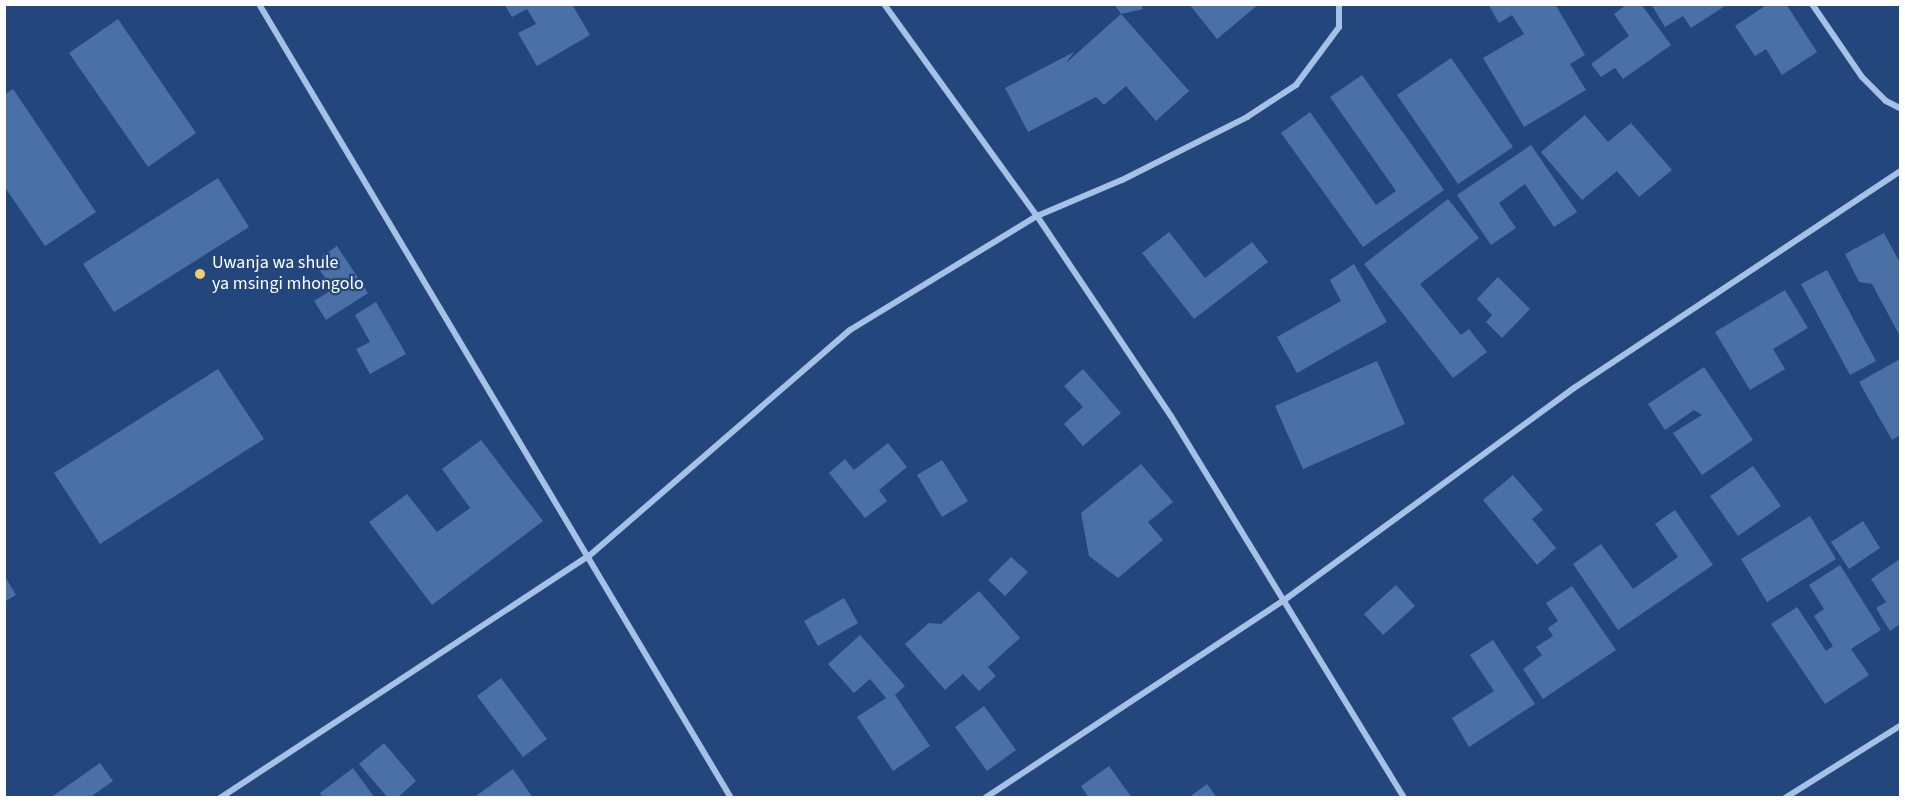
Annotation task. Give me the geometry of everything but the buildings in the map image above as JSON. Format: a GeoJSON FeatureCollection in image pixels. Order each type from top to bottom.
{"type":"FeatureCollection","features":[{"type":"Feature","properties":{"kind":"street"},"geometry":{"type":"LineString","coordinates":[[259,4],[731,798]]}},
{"type":"Feature","properties":{"kind":"street"},"geometry":{"type":"LineString","coordinates":[[884,4],[1037,216],[1171,416],[1404,798]]}},
{"type":"Feature","properties":{"kind":"street"},"geometry":{"type":"LineString","coordinates":[[220,798],[589,556],[850,330],[1037,216],[1122,180],[1247,117],[1296,85],[1339,27],[1339,4]]}},
{"type":"Feature","properties":{"kind":"street"},"geometry":{"type":"LineString","coordinates":[[1812,4],[1862,77],[1886,101],[1900,108]]}},
{"type":"Feature","properties":{"kind":"street"},"geometry":{"type":"LineString","coordinates":[[985,798],[1283,601],[1574,388],[1900,171]]}},
{"type":"Feature","properties":{"kind":"street"},"geometry":{"type":"LineString","coordinates":[[1785,798],[1900,726]]}},
{"type":"Feature","properties":{"kind":"place","name":"Uwanja wa shule ya msingi mhongolo"},"geometry":{"type":"Point","coordinates":[200,274]}}]}
